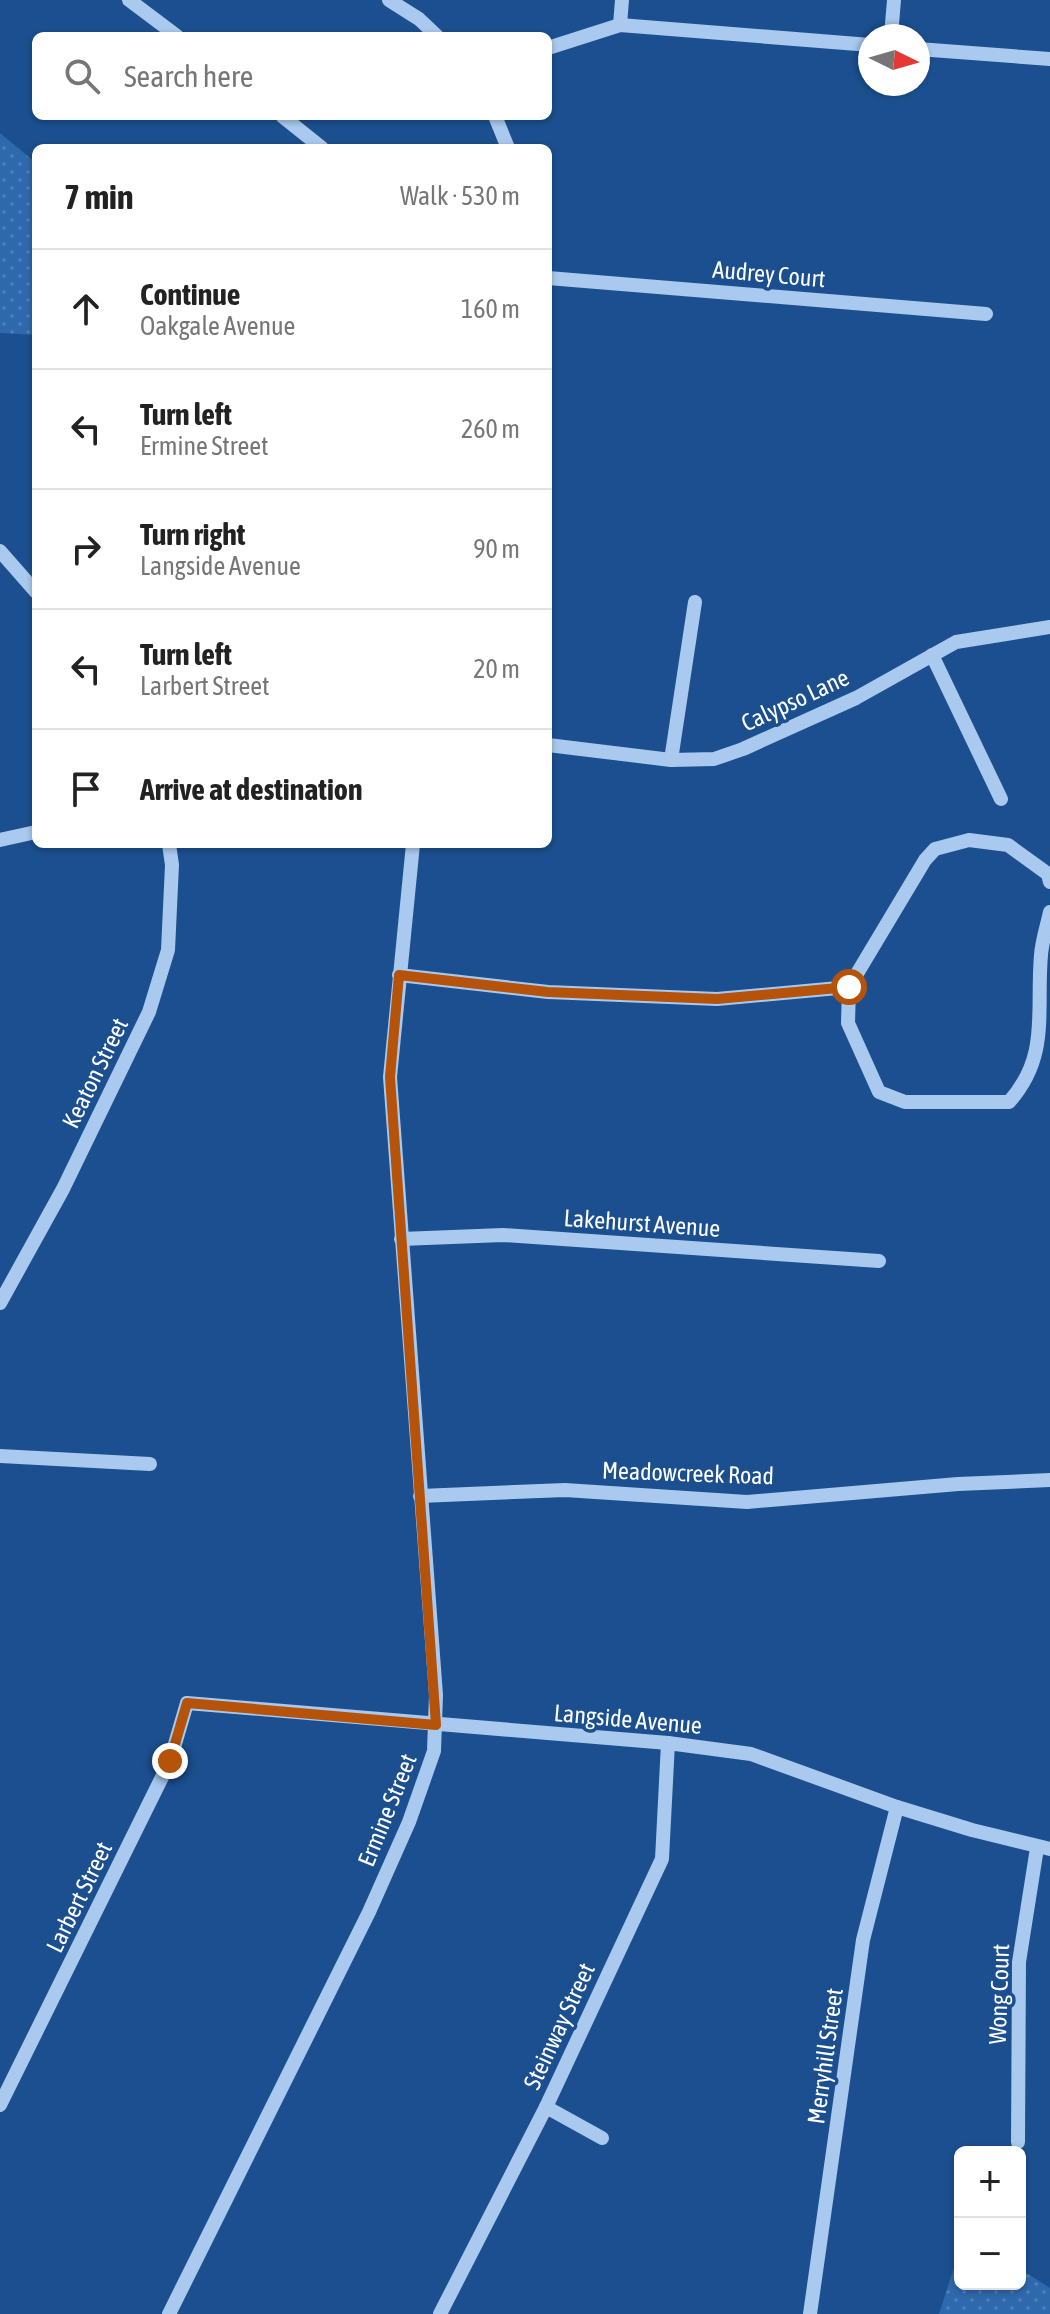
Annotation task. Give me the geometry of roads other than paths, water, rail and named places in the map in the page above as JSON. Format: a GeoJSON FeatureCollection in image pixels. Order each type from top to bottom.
{"type":"FeatureCollection","features":[{"type":"Feature","properties":{"kind":"street"},"geometry":{"type":"LineString","coordinates":[[129,0],[172,32]]}},
{"type":"Feature","properties":{"kind":"street"},"geometry":{"type":"LineString","coordinates":[[389,0],[433,32]]}},
{"type":"Feature","properties":{"kind":"street"},"geometry":{"type":"LineString","coordinates":[[620,25],[622,0]]}},
{"type":"Feature","properties":{"kind":"street"},"geometry":{"type":"LineString","coordinates":[[892,24],[894,0]]}},
{"type":"Feature","properties":{"kind":"street"},"geometry":{"type":"LineString","coordinates":[[552,47],[620,25],[858,44]]}},
{"type":"Feature","properties":{"kind":"street"},"geometry":{"type":"LineString","coordinates":[[930,50],[1050,59]]}},
{"type":"Feature","properties":{"kind":"street"},"geometry":{"type":"LineString","coordinates":[[287,120],[317,144]]}},
{"type":"Feature","properties":{"kind":"street"},"geometry":{"type":"LineString","coordinates":[[497,120],[506,144]]}},
{"type":"Feature","properties":{"kind":"street","name":"Audrey Court"},"geometry":{"type":"LineString","coordinates":[[552,278],[986,314]]}},
{"type":"Feature","properties":{"kind":"street"},"geometry":{"type":"LineString","coordinates":[[0,551],[32,587]]}},
{"type":"Feature","properties":{"kind":"street"},"geometry":{"type":"LineString","coordinates":[[671,760],[695,602]]}},
{"type":"Feature","properties":{"kind":"street","name":"Calypso Lane"},"geometry":{"type":"LineString","coordinates":[[552,745],[671,760],[714,759],[856,698],[956,642],[1050,627]]}},
{"type":"Feature","properties":{"kind":"street"},"geometry":{"type":"LineString","coordinates":[[932,655],[1001,799]]}},
{"type":"Feature","properties":{"kind":"street"},"geometry":{"type":"LineString","coordinates":[[0,840],[32,833]]}},
{"type":"Feature","properties":{"kind":"street"},"geometry":{"type":"LineString","coordinates":[[1050,882],[1048,874],[1008,845],[969,840],[935,849],[925,860],[849,987],[848,1023],[879,1092],[905,1102],[1009,1102],[1020,1091],[1041,1048],[1041,954],[1050,912]]}},
{"type":"Feature","properties":{"kind":"street","name":"Keaton Street"},"geometry":{"type":"LineString","coordinates":[[0,1303],[63,1189],[149,1012],[168,950],[172,865],[170,848]]}},
{"type":"Feature","properties":{"kind":"street","name":"Ermine Street"},"geometry":{"type":"LineString","coordinates":[[169,2314],[369,1912],[434,1751],[436,1725],[390,1077],[413,848]]}},
{"type":"Feature","properties":{"kind":"street"},"geometry":{"type":"LineString","coordinates":[[399,975],[548,992],[717,999],[849,987]]}},
{"type":"Feature","properties":{"kind":"street","name":"Lakehurst Avenue"},"geometry":{"type":"LineString","coordinates":[[401,1239],[503,1235],[879,1261]]}},
{"type":"Feature","properties":{"kind":"street"},"geometry":{"type":"LineString","coordinates":[[0,1456],[150,1464]]}},
{"type":"Feature","properties":{"kind":"street","name":"Meadowcreek Road"},"geometry":{"type":"LineString","coordinates":[[420,1496],[565,1490],[747,1502],[958,1484],[1050,1480]]}},
{"type":"Feature","properties":{"kind":"street","name":"Langside Avenue"},"geometry":{"type":"LineString","coordinates":[[187,1703],[668,1743],[751,1754],[897,1807],[1044,1849]]}},
{"type":"Feature","properties":{"kind":"street","name":"Larbert Street"},"geometry":{"type":"LineString","coordinates":[[0,2105],[170,1761],[187,1703]]}},
{"type":"Feature","properties":{"kind":"street","name":"Steinway Street"},"geometry":{"type":"LineString","coordinates":[[440,2314],[546,2107],[662,1859],[668,1743]]}},
{"type":"Feature","properties":{"kind":"street","name":"Merryhill Street"},"geometry":{"type":"LineString","coordinates":[[810,2314],[863,1940],[897,1807]]}},
{"type":"Feature","properties":{"kind":"street","name":"Wong Court"},"geometry":{"type":"LineString","coordinates":[[1018,2142],[1019,1962],[1044,1849]]}},
{"type":"Feature","properties":{"kind":"street"},"geometry":{"type":"LineString","coordinates":[[546,2107],[602,2138]]}}]}
